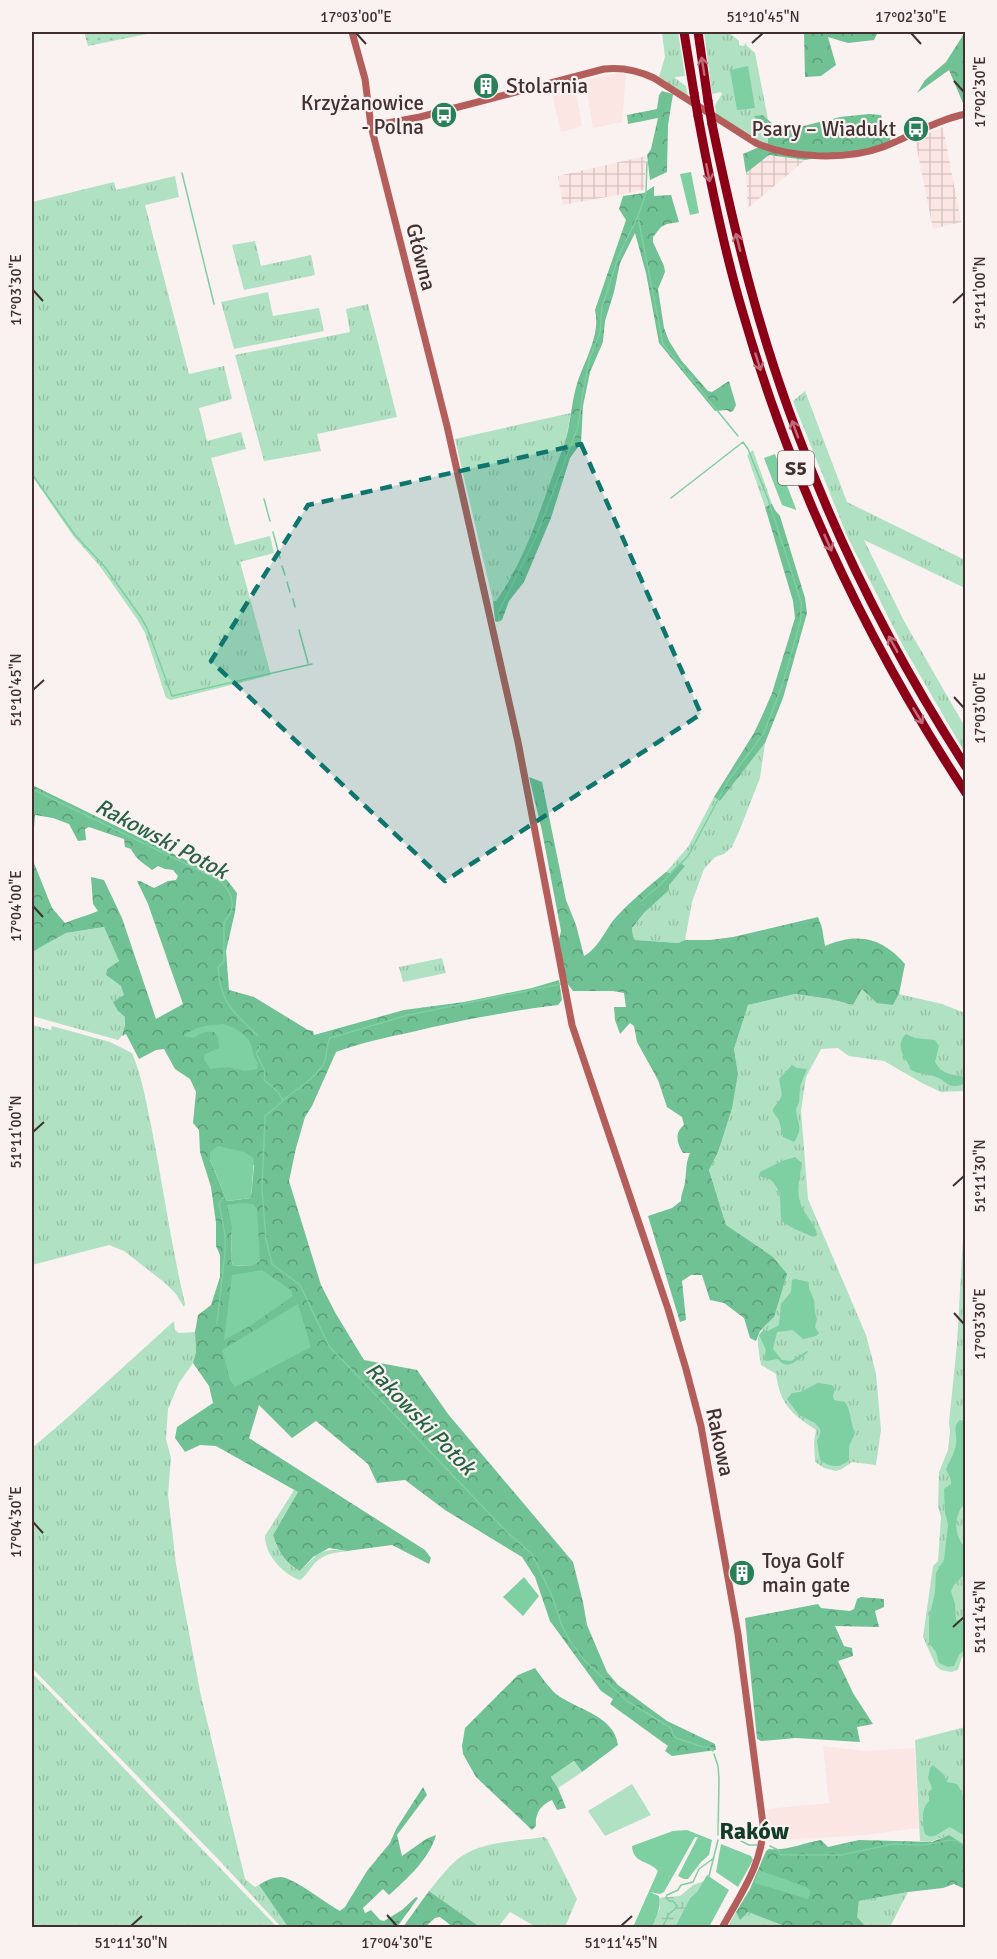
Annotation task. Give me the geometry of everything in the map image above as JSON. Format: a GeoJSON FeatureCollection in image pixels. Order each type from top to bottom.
{"type":"FeatureCollection","features":[{"type":"Feature","properties":{"kind":"highway","name":"S5"},"geometry":{"type":"LineString","coordinates":[[684,32],[714,199],[742,310],[763,379],[792,459],[840,571],[877,643],[908,700],[966,793]]}},
{"type":"Feature","properties":{"kind":"highway","name":"S5"},"geometry":{"type":"LineString","coordinates":[[698,32],[712,124],[737,242],[797,435],[825,502],[889,637],[966,767]]}},
{"type":"Feature","properties":{"kind":"street","name":"Główna"},"geometry":{"type":"LineString","coordinates":[[352,32],[365,79],[371,126],[439,393],[518,742],[562,970]]}},
{"type":"Feature","properties":{"kind":"street"},"geometry":{"type":"LineString","coordinates":[[371,126],[420,117],[604,69],[622,68],[654,78],[756,143],[777,151],[837,156],[865,153],[966,114]]}},
{"type":"Feature","properties":{"kind":"street","name":"Rakowa"},"geometry":{"type":"LineString","coordinates":[[562,970],[577,1042],[686,1369],[701,1426],[730,1583],[747,1690],[764,1834],[759,1857],[722,1928]]}},
{"type":"Feature","properties":{"kind":"highlighted area"},"geometry":{"type":"Polygon","coordinates":[[[581,444],[701,714],[445,881],[211,661],[308,505],[581,444]]]}},
{"type":"Feature","properties":{"kind":"shaded area"},"geometry":{"type":"Polygon","coordinates":[[[748,66],[755,108],[737,110],[730,70],[748,66]]]}},
{"type":"Feature","properties":{"kind":"shaded area"},"geometry":{"type":"Polygon","coordinates":[[[617,73],[626,74],[622,122],[593,128],[585,80],[617,73]]]}},
{"type":"Feature","properties":{"kind":"shaded area"},"geometry":{"type":"Polygon","coordinates":[[[571,84],[573,93],[576,92],[582,125],[561,132],[551,89],[571,84]]]}},
{"type":"Feature","properties":{"kind":"shaded area"},"geometry":{"type":"Polygon","coordinates":[[[943,127],[961,222],[933,229],[915,139],[943,127]]]}},
{"type":"Feature","properties":{"kind":"shaded area"},"geometry":{"type":"Polygon","coordinates":[[[768,154],[805,160],[748,208],[746,173],[768,154]]]}},
{"type":"Feature","properties":{"kind":"shaded area"},"geometry":{"type":"Polygon","coordinates":[[[646,156],[644,190],[563,205],[558,176],[646,156]]]}},
{"type":"Feature","properties":{"kind":"shaded area"},"geometry":{"type":"Polygon","coordinates":[[[691,172],[699,213],[690,215],[680,174],[691,172]]]}},
{"type":"Feature","properties":{"kind":"shaded area"},"geometry":{"type":"Polygon","coordinates":[[[775,454],[796,510],[782,505],[764,458],[775,454]]]}},
{"type":"Feature","properties":{"kind":"shaded area"},"geometry":{"type":"Polygon","coordinates":[[[223,1024],[239,1031],[249,1040],[258,1063],[257,1069],[245,1071],[227,1067],[210,1069],[204,1059],[205,1054],[219,1048],[218,1037],[214,1032],[203,1033],[194,1038],[184,1036],[198,1028],[223,1024]]]}},
{"type":"Feature","properties":{"kind":"shaded area"},"geometry":{"type":"Polygon","coordinates":[[[906,1034],[915,1038],[935,1040],[939,1046],[935,1062],[946,1073],[962,1076],[965,1081],[962,1085],[950,1085],[936,1077],[911,1069],[901,1049],[901,1041],[906,1034]]]}},
{"type":"Feature","properties":{"kind":"shaded area"},"geometry":{"type":"Polygon","coordinates":[[[792,1065],[807,1069],[800,1086],[796,1109],[799,1129],[794,1142],[783,1137],[779,1120],[773,1112],[782,1095],[779,1079],[792,1065]]]}},
{"type":"Feature","properties":{"kind":"shaded area"},"geometry":{"type":"Polygon","coordinates":[[[218,1146],[244,1152],[254,1158],[251,1198],[227,1201],[210,1160],[210,1152],[218,1146]]]}},
{"type":"Feature","properties":{"kind":"shaded area"},"geometry":{"type":"Polygon","coordinates":[[[795,1157],[802,1163],[798,1189],[802,1207],[817,1235],[814,1237],[783,1222],[776,1186],[771,1180],[759,1176],[760,1172],[795,1157]]]}},
{"type":"Feature","properties":{"kind":"shaded area"},"geometry":{"type":"Polygon","coordinates":[[[253,1204],[257,1209],[260,1261],[254,1265],[233,1266],[232,1227],[227,1205],[253,1204]]]}},
{"type":"Feature","properties":{"kind":"shaded area"},"geometry":{"type":"Polygon","coordinates":[[[262,1270],[291,1290],[293,1296],[250,1326],[224,1340],[232,1275],[262,1270]]]}},
{"type":"Feature","properties":{"kind":"shaded area"},"geometry":{"type":"Polygon","coordinates":[[[792,1280],[809,1282],[817,1319],[815,1327],[819,1333],[803,1339],[793,1330],[777,1332],[773,1349],[782,1360],[791,1361],[808,1352],[789,1364],[782,1363],[778,1359],[766,1361],[764,1359],[766,1350],[759,1335],[764,1330],[768,1331],[779,1325],[781,1304],[791,1292],[792,1280]]]}},
{"type":"Feature","properties":{"kind":"shaded area"},"geometry":{"type":"Polygon","coordinates":[[[298,1304],[311,1347],[235,1387],[230,1380],[222,1350],[298,1304]]]}},
{"type":"Feature","properties":{"kind":"shaded area"},"geometry":{"type":"Polygon","coordinates":[[[818,1383],[832,1385],[835,1389],[834,1400],[845,1402],[855,1433],[849,1446],[849,1460],[838,1466],[820,1460],[817,1441],[821,1433],[820,1429],[815,1423],[799,1415],[787,1399],[792,1393],[800,1392],[818,1383]]]}},
{"type":"Feature","properties":{"kind":"shaded area"},"geometry":{"type":"Polygon","coordinates":[[[960,1420],[965,1421],[966,1499],[957,1517],[956,1526],[965,1547],[965,1574],[951,1591],[956,1620],[965,1621],[966,1648],[959,1655],[954,1666],[948,1667],[939,1663],[936,1652],[929,1643],[929,1618],[935,1593],[936,1573],[944,1560],[948,1525],[944,1489],[951,1484],[951,1480],[946,1469],[955,1447],[955,1428],[960,1420]]]}},
{"type":"Feature","properties":{"kind":"shaded area"},"geometry":{"type":"Polygon","coordinates":[[[524,1577],[539,1596],[523,1616],[503,1597],[524,1577]]]}},
{"type":"Feature","properties":{"kind":"shaded area"},"geometry":{"type":"Polygon","coordinates":[[[823,1746],[864,1751],[914,1748],[919,1828],[864,1835],[769,1841],[767,1809],[829,1803],[823,1746]]]}},
{"type":"Feature","properties":{"kind":"shaded area"},"geometry":{"type":"Polygon","coordinates":[[[933,1765],[944,1775],[947,1782],[957,1784],[961,1790],[966,1809],[965,1836],[950,1827],[935,1836],[925,1834],[923,1816],[932,1788],[928,1778],[933,1765]]]}},
{"type":"Feature","properties":{"kind":"shaded area"},"geometry":{"type":"Polygon","coordinates":[[[687,1830],[712,1840],[709,1855],[688,1879],[678,1876],[698,1837],[695,1837],[664,1892],[660,1894],[650,1892],[659,1896],[658,1912],[652,1927],[633,1927],[658,1871],[638,1859],[632,1846],[673,1831],[687,1830]]]}},
{"type":"Feature","properties":{"kind":"shaded area"},"geometry":{"type":"Polygon","coordinates":[[[721,1844],[751,1856],[753,1860],[738,1887],[716,1872],[721,1844]]]}},
{"type":"Feature","properties":{"kind":"shaded area"},"geometry":{"type":"Polygon","coordinates":[[[759,1870],[806,1887],[811,1892],[808,1899],[754,1883],[759,1870]]]}},
{"type":"Feature","properties":{"kind":"shaded area"},"geometry":{"type":"Polygon","coordinates":[[[707,1875],[729,1890],[709,1927],[675,1927],[690,1898],[697,1892],[707,1875]]]}},
{"type":"Feature","properties":{"kind":"green space"},"geometry":{"type":"Polygon","coordinates":[[[84,32],[127,32],[128,34],[146,32],[147,34],[88,46],[84,32]]]}},
{"type":"Feature","properties":{"kind":"green space"},"geometry":{"type":"Polygon","coordinates":[[[662,32],[678,32],[685,76],[675,78],[686,86],[688,96],[659,77],[665,57],[662,32]]]}},
{"type":"Feature","properties":{"kind":"green space"},"geometry":{"type":"Polygon","coordinates":[[[704,32],[728,32],[739,41],[739,45],[743,46],[747,42],[746,45],[755,53],[768,119],[763,115],[755,116],[768,136],[768,143],[764,144],[716,115],[715,105],[722,94],[721,92],[712,94],[704,32]]]}},
{"type":"Feature","properties":{"kind":"green space"},"geometry":{"type":"Polygon","coordinates":[[[804,32],[878,32],[874,40],[848,43],[828,37],[836,65],[821,76],[805,77],[804,32]]]}},
{"type":"Feature","properties":{"kind":"green space"},"geometry":{"type":"Polygon","coordinates":[[[965,32],[965,108],[949,70],[917,93],[925,80],[946,62],[965,32]]]}},
{"type":"Feature","properties":{"kind":"green space"},"geometry":{"type":"Polygon","coordinates":[[[662,91],[673,94],[668,125],[667,172],[650,180],[647,155],[651,149],[658,118],[628,124],[627,115],[657,109],[659,95],[662,91]]]}},
{"type":"Feature","properties":{"kind":"green space"},"geometry":{"type":"Polygon","coordinates":[[[763,115],[776,127],[787,130],[840,117],[881,115],[893,145],[805,160],[769,155],[746,173],[743,154],[768,143],[768,136],[754,116],[763,115]]]}},
{"type":"Feature","properties":{"kind":"green space"},"geometry":{"type":"Polygon","coordinates":[[[175,176],[179,197],[145,205],[189,374],[224,366],[232,399],[199,408],[207,441],[241,432],[246,449],[211,458],[235,545],[270,536],[274,553],[240,562],[271,675],[171,700],[166,698],[145,633],[137,619],[99,565],[74,537],[32,476],[32,202],[114,182],[116,190],[175,176]]]}},
{"type":"Feature","properties":{"kind":"green space"},"geometry":{"type":"Polygon","coordinates":[[[654,186],[654,196],[671,195],[679,222],[661,227],[653,237],[665,272],[658,289],[664,328],[681,360],[708,391],[712,392],[729,381],[736,405],[730,412],[715,411],[659,343],[646,273],[635,233],[620,263],[605,321],[603,342],[590,372],[583,406],[581,443],[570,458],[551,518],[524,582],[509,601],[502,620],[497,622],[493,601],[496,601],[523,554],[565,442],[575,391],[594,338],[595,310],[626,220],[619,209],[623,196],[644,193],[654,186]]]}},
{"type":"Feature","properties":{"kind":"green space"},"geometry":{"type":"Polygon","coordinates":[[[255,241],[261,266],[311,255],[315,275],[244,290],[232,245],[255,241]]]}},
{"type":"Feature","properties":{"kind":"green space"},"geometry":{"type":"Polygon","coordinates":[[[268,292],[273,316],[319,308],[324,331],[234,349],[221,302],[268,292]]]}},
{"type":"Feature","properties":{"kind":"green space"},"geometry":{"type":"Polygon","coordinates":[[[368,304],[397,417],[317,434],[321,451],[264,461],[235,355],[350,332],[346,309],[368,304]]]}},
{"type":"Feature","properties":{"kind":"green space"},"geometry":{"type":"Polygon","coordinates":[[[805,391],[847,502],[965,560],[965,588],[864,540],[904,621],[965,727],[965,753],[903,646],[847,536],[793,401],[805,391]]]}},
{"type":"Feature","properties":{"kind":"green space"},"geometry":{"type":"Polygon","coordinates":[[[571,413],[565,443],[540,513],[518,566],[496,601],[493,601],[455,439],[571,413]]]}},
{"type":"Feature","properties":{"kind":"green space"},"geometry":{"type":"Polygon","coordinates":[[[753,450],[772,504],[765,507],[747,455],[753,450]]]}},
{"type":"Feature","properties":{"kind":"green space"},"geometry":{"type":"Polygon","coordinates":[[[772,504],[780,516],[805,598],[807,613],[783,698],[765,743],[720,801],[714,797],[754,733],[772,693],[795,618],[793,601],[765,507],[772,504]]]}},
{"type":"Feature","properties":{"kind":"green space"},"geometry":{"type":"Polygon","coordinates":[[[765,743],[760,778],[738,834],[732,847],[724,854],[715,857],[704,869],[692,902],[685,940],[678,943],[635,940],[632,928],[684,866],[669,873],[666,872],[688,847],[714,797],[720,801],[765,743]]]}},
{"type":"Feature","properties":{"kind":"green space"},"geometry":{"type":"Polygon","coordinates":[[[529,777],[542,782],[566,900],[576,925],[584,956],[594,948],[613,921],[629,904],[680,863],[685,866],[669,885],[669,890],[645,912],[632,928],[635,940],[678,943],[685,940],[710,940],[733,937],[818,917],[825,946],[848,939],[868,940],[887,948],[905,964],[899,994],[893,1005],[877,1003],[862,989],[853,1005],[795,994],[748,1005],[734,1049],[738,1073],[732,1108],[718,1152],[709,1170],[726,1225],[773,1257],[787,1274],[774,1317],[760,1331],[756,1341],[750,1338],[744,1318],[724,1303],[710,1300],[702,1275],[691,1275],[682,1281],[686,1320],[680,1322],[648,1216],[672,1208],[681,1201],[690,1153],[683,1153],[678,1142],[679,1131],[684,1125],[682,1117],[667,1107],[658,1080],[637,1042],[634,1026],[630,1023],[620,1034],[615,1020],[614,1007],[626,1007],[624,993],[573,991],[567,983],[559,940],[561,931],[529,777]]]}},
{"type":"Feature","properties":{"kind":"green space"},"geometry":{"type":"Polygon","coordinates":[[[32,785],[227,880],[237,893],[226,951],[229,990],[254,997],[313,1031],[314,1035],[404,1010],[464,1002],[559,980],[562,1000],[558,1005],[449,1024],[374,1040],[336,1052],[305,1117],[289,1181],[321,1285],[364,1360],[417,1370],[448,1414],[573,1562],[587,1625],[607,1672],[618,1685],[667,1721],[715,1744],[716,1750],[672,1756],[665,1751],[668,1746],[610,1704],[613,1699],[601,1691],[550,1621],[535,1577],[522,1557],[445,1510],[405,1480],[377,1483],[368,1464],[316,1421],[292,1438],[259,1405],[249,1438],[425,1550],[431,1558],[429,1564],[392,1545],[347,1551],[329,1548],[313,1557],[300,1571],[283,1556],[273,1535],[298,1492],[216,1446],[200,1445],[185,1452],[175,1438],[177,1427],[213,1403],[209,1386],[193,1363],[196,1352],[195,1332],[198,1315],[211,1305],[220,1277],[220,1255],[216,1246],[216,1223],[211,1187],[200,1152],[199,1130],[193,1123],[196,1092],[190,1079],[175,1069],[164,1049],[156,1050],[139,1059],[126,1034],[122,1036],[125,1017],[113,1002],[124,995],[121,986],[106,975],[107,969],[119,961],[104,927],[66,933],[32,952],[32,858],[52,908],[65,923],[98,911],[93,904],[91,877],[104,880],[122,918],[156,1019],[183,1004],[148,904],[137,881],[154,888],[176,880],[178,876],[173,870],[158,866],[152,870],[138,859],[131,849],[125,847],[124,839],[89,827],[85,829],[86,840],[78,841],[69,824],[35,815],[32,854],[32,785]],[[210,1160],[227,1201],[251,1198],[254,1165],[210,1160]],[[232,1227],[233,1266],[254,1265],[232,1227]]]}},
{"type":"Feature","properties":{"kind":"green space"},"geometry":{"type":"Polygon","coordinates":[[[104,927],[119,961],[107,969],[106,975],[121,986],[125,995],[121,998],[118,1011],[125,1017],[124,1030],[120,1038],[118,1040],[32,1016],[32,952],[66,933],[104,927]]]}},
{"type":"Feature","properties":{"kind":"green space"},"geometry":{"type":"Polygon","coordinates":[[[442,958],[446,973],[403,982],[399,967],[442,958]]]}},
{"type":"Feature","properties":{"kind":"green space"},"geometry":{"type":"Polygon","coordinates":[[[862,989],[893,1005],[899,994],[942,1004],[965,1013],[965,1094],[963,1091],[941,1092],[884,1061],[849,1056],[838,1048],[821,1049],[806,1077],[801,1111],[808,1199],[866,1335],[876,1374],[881,1430],[876,1465],[852,1462],[836,1471],[824,1468],[815,1462],[816,1430],[788,1408],[781,1394],[776,1374],[761,1365],[758,1338],[774,1317],[742,1237],[726,1225],[709,1170],[718,1152],[738,1073],[734,1049],[748,1005],[795,994],[853,1005],[862,989]]]}},
{"type":"Feature","properties":{"kind":"green space"},"geometry":{"type":"Polygon","coordinates":[[[32,1025],[51,1030],[52,1026],[110,1042],[132,1053],[141,1080],[151,1125],[184,1307],[165,1283],[124,1251],[109,1245],[32,1265],[32,1025]]]}},
{"type":"Feature","properties":{"kind":"green space"},"geometry":{"type":"Polygon","coordinates":[[[965,1202],[966,1654],[962,1657],[958,1670],[951,1672],[941,1670],[936,1666],[923,1637],[933,1566],[938,1561],[941,1517],[938,1507],[939,1472],[948,1450],[950,1431],[965,1202]]]}},
{"type":"Feature","properties":{"kind":"green space"},"geometry":{"type":"Polygon","coordinates":[[[174,1321],[175,1330],[179,1333],[195,1332],[196,1352],[193,1363],[179,1383],[168,1409],[166,1439],[171,1458],[168,1495],[176,1564],[201,1696],[245,1879],[255,1887],[259,1885],[288,1927],[281,1927],[32,1668],[32,1448],[174,1321]]]}},
{"type":"Feature","properties":{"kind":"green space"},"geometry":{"type":"Polygon","coordinates":[[[294,1490],[298,1492],[273,1535],[286,1560],[300,1571],[320,1553],[331,1550],[347,1551],[321,1558],[300,1580],[288,1574],[271,1557],[265,1536],[294,1490]]]}},
{"type":"Feature","properties":{"kind":"green space"},"geometry":{"type":"Polygon","coordinates":[[[861,1597],[884,1599],[884,1607],[875,1611],[879,1627],[835,1626],[844,1646],[852,1648],[853,1656],[838,1661],[853,1693],[873,1724],[857,1727],[860,1742],[796,1738],[761,1741],[757,1739],[745,1618],[818,1604],[821,1608],[850,1611],[854,1609],[857,1599],[861,1597]]]}},
{"type":"Feature","properties":{"kind":"green space"},"geometry":{"type":"Polygon","coordinates":[[[535,1668],[556,1694],[593,1714],[610,1727],[618,1745],[582,1772],[574,1761],[551,1777],[566,1808],[557,1810],[552,1800],[548,1802],[539,1810],[536,1826],[532,1830],[476,1777],[463,1754],[462,1746],[465,1728],[518,1675],[535,1668]]]}},
{"type":"Feature","properties":{"kind":"green space"},"geometry":{"type":"Polygon","coordinates":[[[32,1673],[277,1927],[32,1927],[32,1673]]]}},
{"type":"Feature","properties":{"kind":"green space"},"geometry":{"type":"Polygon","coordinates":[[[965,1727],[965,1845],[949,1835],[930,1842],[920,1841],[915,1740],[965,1727]]]}},
{"type":"Feature","properties":{"kind":"green space"},"geometry":{"type":"Polygon","coordinates":[[[574,1761],[582,1772],[558,1788],[551,1777],[574,1761]]]}},
{"type":"Feature","properties":{"kind":"green space"},"geometry":{"type":"Polygon","coordinates":[[[632,1784],[651,1815],[605,1836],[588,1811],[632,1784]]]}},
{"type":"Feature","properties":{"kind":"green space"},"geometry":{"type":"Polygon","coordinates":[[[423,1787],[427,1795],[397,1835],[402,1856],[426,1839],[436,1835],[433,1844],[417,1868],[396,1889],[389,1895],[383,1889],[363,1908],[365,1913],[371,1910],[380,1920],[384,1921],[402,1910],[416,1897],[418,1898],[397,1927],[288,1927],[259,1885],[281,1877],[302,1887],[340,1911],[345,1907],[367,1871],[390,1843],[396,1829],[423,1787]]]}},
{"type":"Feature","properties":{"kind":"green space"},"geometry":{"type":"Polygon","coordinates":[[[949,1835],[965,1845],[965,1889],[954,1884],[943,1888],[859,1901],[857,1917],[866,1927],[787,1927],[748,1912],[740,1920],[736,1912],[769,1849],[789,1848],[821,1840],[828,1847],[859,1840],[932,1842],[949,1835]]]}},
{"type":"Feature","properties":{"kind":"green space"},"geometry":{"type":"Polygon","coordinates":[[[544,1837],[577,1899],[565,1927],[536,1927],[510,1912],[498,1927],[480,1927],[429,1891],[444,1872],[471,1851],[502,1842],[544,1837]]]}},
{"type":"Feature","properties":{"kind":"green space"},"geometry":{"type":"Polygon","coordinates":[[[704,1881],[690,1898],[675,1927],[652,1928],[660,1908],[659,1898],[680,1896],[693,1885],[704,1881]]]}},
{"type":"Feature","properties":{"kind":"green space"},"geometry":{"type":"Polygon","coordinates":[[[429,1891],[480,1927],[453,1927],[440,1917],[435,1918],[425,1927],[403,1927],[429,1891]]]}},
{"type":"Feature","properties":{"kind":"green space"},"geometry":{"type":"Polygon","coordinates":[[[908,1892],[890,1927],[866,1927],[857,1917],[859,1901],[908,1892]]]}},
{"type":"Feature","properties":{"kind":"green space"},"geometry":{"type":"Polygon","coordinates":[[[736,1912],[740,1919],[748,1912],[787,1927],[727,1928],[736,1912]]]}},
{"type":"Feature","properties":{"kind":"waterway"},"geometry":{"type":"LineString","coordinates":[[499,621],[498,613],[535,539],[578,427],[590,357],[600,333],[602,307],[619,255],[638,216],[646,193],[647,162]]}},
{"type":"Feature","properties":{"kind":"waterway"},"geometry":{"type":"LineString","coordinates":[[182,173],[214,304]]}},
{"type":"Feature","properties":{"kind":"waterway"},"geometry":{"type":"LineString","coordinates":[[638,217],[663,344],[738,436]]}},
{"type":"Feature","properties":{"kind":"waterway"},"geometry":{"type":"LineString","coordinates":[[641,901],[688,856],[728,781],[764,733],[783,683],[801,619],[801,602],[768,499],[743,442],[671,498]]}},
{"type":"Feature","properties":{"kind":"waterway"},"geometry":{"type":"LineString","coordinates":[[32,474],[75,535],[105,567],[140,616],[147,628],[172,696],[312,664]]}},
{"type":"Feature","properties":{"kind":"waterway"},"geometry":{"type":"LineString","coordinates":[[264,499],[270,521]]}},
{"type":"Feature","properties":{"kind":"waterway"},"geometry":{"type":"LineString","coordinates":[[273,532],[280,558]]}},
{"type":"Feature","properties":{"kind":"waterway"},"geometry":{"type":"LineString","coordinates":[[282,566],[285,575]]}},
{"type":"Feature","properties":{"kind":"waterway"},"geometry":{"type":"LineString","coordinates":[[287,582],[290,592]]}},
{"type":"Feature","properties":{"kind":"waterway"},"geometry":{"type":"LineString","coordinates":[[293,599],[295,607]]}},
{"type":"Feature","properties":{"kind":"waterway"},"geometry":{"type":"LineString","coordinates":[[299,630],[308,663]]}},
{"type":"Feature","properties":{"kind":"waterway","name":"Rakowski Potok"},"geometry":{"type":"LineString","coordinates":[[32,789],[219,880],[224,885],[232,900],[232,906],[224,922],[224,961],[218,968],[222,991],[225,999],[241,1020],[257,1035]]}},
{"type":"Feature","properties":{"kind":"waterway"},"geometry":{"type":"LineString","coordinates":[[283,1100],[319,1070],[325,1062],[330,1038],[408,1015],[561,984]]}},
{"type":"Feature","properties":{"kind":"waterway","name":"Rakowski Potok"},"geometry":{"type":"LineString","coordinates":[[259,1045],[260,1048],[256,1053],[265,1072],[264,1080],[278,1092],[283,1101],[265,1116],[262,1189],[266,1239],[272,1264],[300,1285],[329,1346],[507,1532],[532,1554],[552,1596],[562,1626],[584,1660],[627,1701],[671,1728],[676,1738],[710,1747],[713,1751]]}},
{"type":"Feature","properties":{"kind":"waterway"},"geometry":{"type":"LineString","coordinates":[[217,1323],[225,1252],[225,1235],[219,1203],[224,1197]]}},
{"type":"Feature","properties":{"kind":"waterway","name":"Rakowski Potok"},"geometry":{"type":"LineString","coordinates":[[714,1754],[719,1779],[718,1835]]}},
{"type":"Feature","properties":{"kind":"waterway","name":"Rakowski Potok"},"geometry":{"type":"LineString","coordinates":[[720,1830],[749,1845],[757,1845]]}},
{"type":"Feature","properties":{"kind":"waterway"},"geometry":{"type":"LineString","coordinates":[[709,1876],[718,1840]]}},
{"type":"Feature","properties":{"kind":"waterway","name":"Rakowski Potok"},"geometry":{"type":"LineString","coordinates":[[770,1846],[778,1850],[781,1855],[842,1855],[893,1844],[924,1845],[950,1840],[957,1841],[966,1847]]}},
{"type":"Feature","properties":{"kind":"waterway"},"geometry":{"type":"LineString","coordinates":[[662,1928],[669,1914],[677,1906],[673,1901],[669,1901],[667,1895],[678,1890],[681,1885],[693,1882],[699,1869],[714,1858]]}},
{"type":"Feature","properties":{"kind":"place","name":"Stolarnia"},"geometry":{"type":"Point","coordinates":[486,86]}},
{"type":"Feature","properties":{"kind":"place","name":"Krzyżanowice - Polna"},"geometry":{"type":"Point","coordinates":[444,115]}},
{"type":"Feature","properties":{"kind":"place","name":"Psary – Wiadukt"},"geometry":{"type":"Point","coordinates":[916,129]}},
{"type":"Feature","properties":{"kind":"place","name":"Toya Golf main gate"},"geometry":{"type":"Point","coordinates":[742,1573]}},
{"type":"Feature","properties":{"kind":"district","name":"Raków"},"geometry":{"type":"Point","coordinates":[754,1831]}}]}
